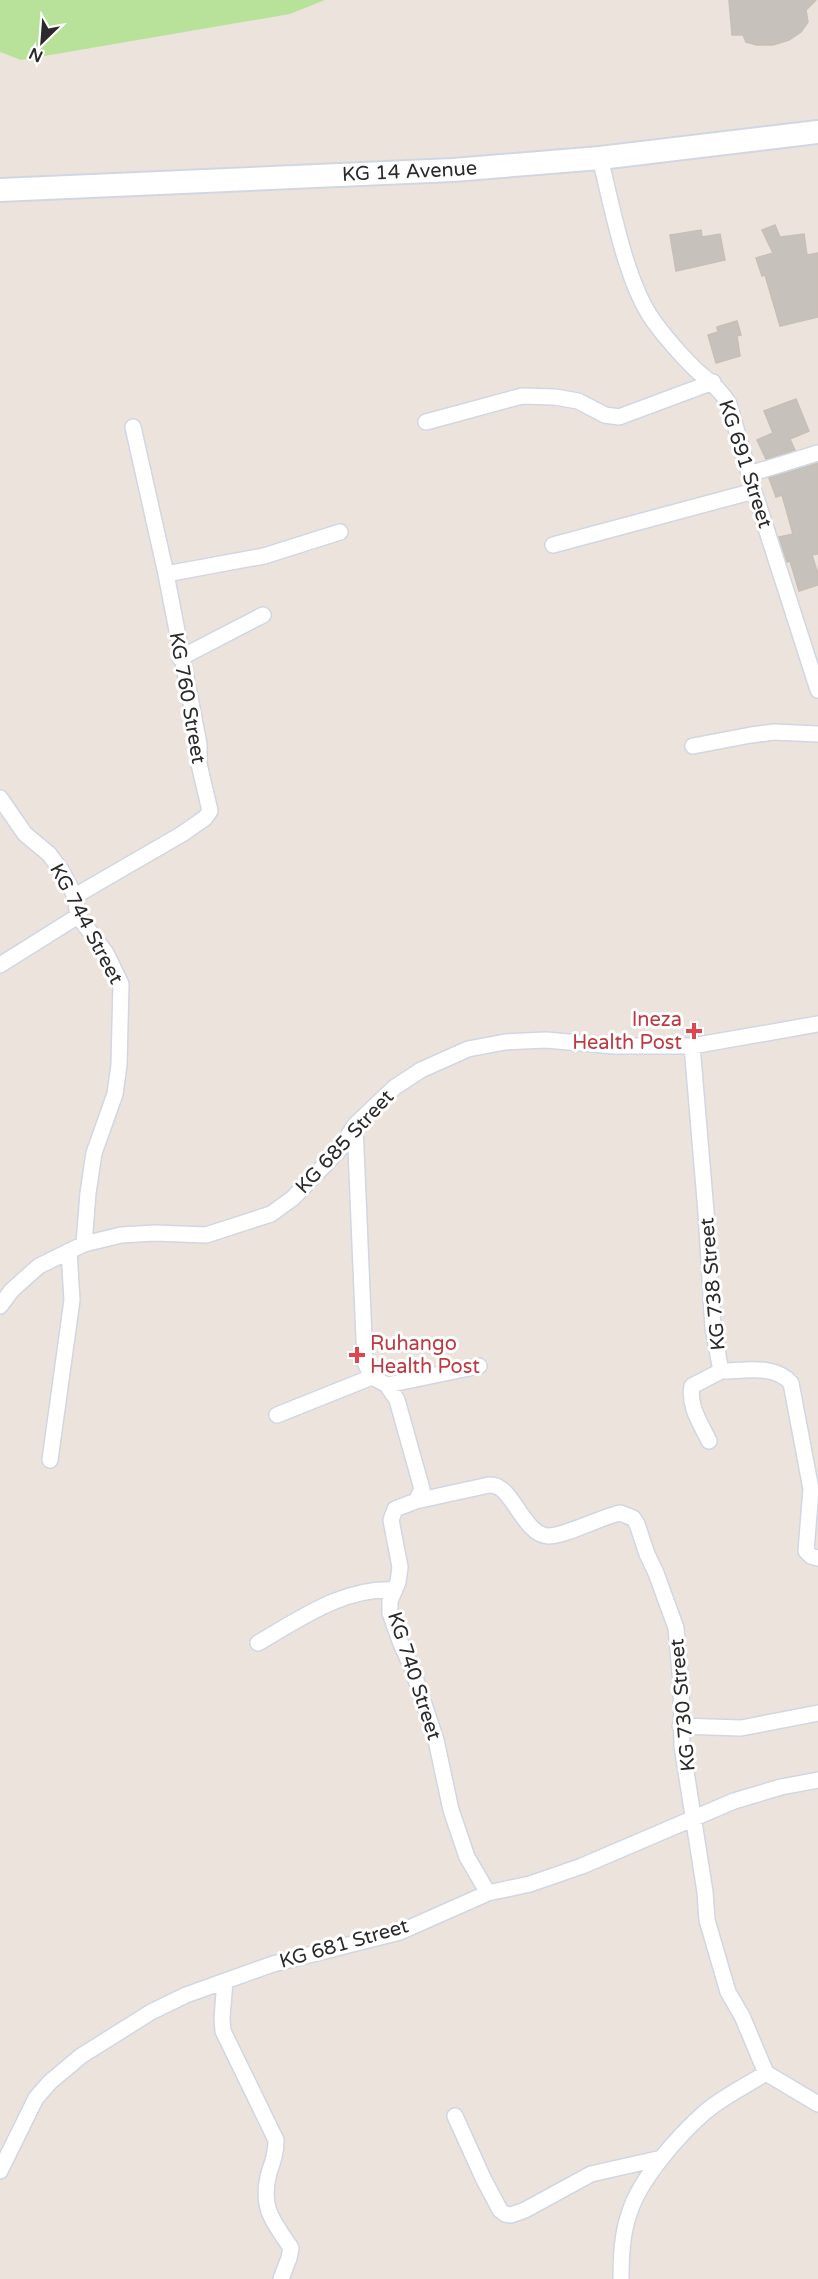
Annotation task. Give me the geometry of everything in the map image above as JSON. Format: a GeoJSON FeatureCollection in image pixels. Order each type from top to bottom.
{"type":"FeatureCollection","features":[{"type":"Feature","properties":{"kind":"main road","name":"KG 14 Avenue"},"geometry":{"type":"LineString","coordinates":[[0,190],[453,170],[600,158],[818,132]]}},
{"type":"Feature","properties":{"kind":"street","name":"KG 691 Street"},"geometry":{"type":"LineString","coordinates":[[600,158],[627,262],[638,294],[654,323],[694,368],[723,392],[729,404],[754,491],[818,690]]}},
{"type":"Feature","properties":{"kind":"street"},"geometry":{"type":"LineString","coordinates":[[426,422],[522,396],[555,397],[578,401],[605,415],[620,417],[712,382]]}},
{"type":"Feature","properties":{"kind":"street","name":"KG 760 Street"},"geometry":{"type":"LineString","coordinates":[[75,896],[182,834],[209,814],[210,805],[201,775],[198,744],[166,574],[133,427]]}},
{"type":"Feature","properties":{"kind":"street"},"geometry":{"type":"LineString","coordinates":[[749,474],[818,453]]}},
{"type":"Feature","properties":{"kind":"street"},"geometry":{"type":"LineString","coordinates":[[553,544],[754,491]]}},
{"type":"Feature","properties":{"kind":"street"},"geometry":{"type":"LineString","coordinates":[[166,574],[264,556],[340,532]]}},
{"type":"Feature","properties":{"kind":"street"},"geometry":{"type":"LineString","coordinates":[[180,658],[263,615]]}},
{"type":"Feature","properties":{"kind":"street"},"geometry":{"type":"LineString","coordinates":[[693,746],[774,732],[818,734]]}},
{"type":"Feature","properties":{"kind":"street","name":"KG 744 Street"},"geometry":{"type":"LineString","coordinates":[[0,798],[25,834],[55,862],[75,896],[78,916],[106,953],[121,984],[122,1002],[116,1094],[94,1153],[84,1244]]}},
{"type":"Feature","properties":{"kind":"street"},"geometry":{"type":"LineString","coordinates":[[0,964],[78,916]]}},
{"type":"Feature","properties":{"kind":"street","name":"KG 685 Street"},"geometry":{"type":"LineString","coordinates":[[0,1306],[12,1290],[39,1266],[84,1244],[122,1235],[155,1233],[206,1235],[271,1215],[293,1198],[339,1150],[355,1125],[396,1087],[421,1070],[468,1049],[505,1042],[546,1040],[614,1046],[692,1046],[818,1024]]}},
{"type":"Feature","properties":{"kind":"street","name":"KG 738 Street"},"geometry":{"type":"LineString","coordinates":[[692,1046],[713,1328],[721,1371],[762,1370],[785,1376],[792,1383],[815,1489],[806,1551],[818,1558]]}},
{"type":"Feature","properties":{"kind":"street"},"geometry":{"type":"LineString","coordinates":[[355,1125],[365,1362],[372,1377],[387,1385],[397,1400],[422,1489],[416,1501]]}},
{"type":"Feature","properties":{"kind":"street"},"geometry":{"type":"LineString","coordinates":[[50,1460],[72,1300],[69,1251]]}},
{"type":"Feature","properties":{"kind":"street"},"geometry":{"type":"LineString","coordinates":[[387,1385],[479,1366]]}},
{"type":"Feature","properties":{"kind":"street"},"geometry":{"type":"LineString","coordinates":[[710,1441],[690,1395],[692,1386],[721,1371]]}},
{"type":"Feature","properties":{"kind":"street"},"geometry":{"type":"LineString","coordinates":[[277,1414],[372,1377]]}},
{"type":"Feature","properties":{"kind":"street","name":"KG 730 Street"},"geometry":{"type":"LineString","coordinates":[[416,1501],[489,1485],[499,1487],[531,1527],[548,1536],[620,1513],[633,1518],[638,1524],[647,1554],[676,1628],[681,1684],[680,1726],[707,1920],[728,1992],[742,2016],[766,2073]]}},
{"type":"Feature","properties":{"kind":"street","name":"KG 740 Street"},"geometry":{"type":"LineString","coordinates":[[416,1501],[395,1509],[391,1520],[400,1567],[390,1601],[390,1613],[412,1668],[436,1740],[454,1820],[467,1857],[488,1893]]}},
{"type":"Feature","properties":{"kind":"street"},"geometry":{"type":"LineString","coordinates":[[258,1643],[322,1606],[367,1591],[395,1590]]}},
{"type":"Feature","properties":{"kind":"street"},"geometry":{"type":"LineString","coordinates":[[680,1726],[741,1728],[818,1713]]}},
{"type":"Feature","properties":{"kind":"street","name":"KG 681 Street"},"geometry":{"type":"LineString","coordinates":[[0,2171],[36,2098],[50,2082],[81,2056],[151,2013],[186,1995],[273,1964],[400,1932],[488,1893],[530,1884],[582,1866],[694,1817],[781,1787],[818,1780]]}},
{"type":"Feature","properties":{"kind":"street"},"geometry":{"type":"LineString","coordinates":[[225,1981],[223,2031],[276,2140],[276,2153],[269,2174],[265,2200],[270,2216],[291,2248],[290,2258],[280,2279]]}},
{"type":"Feature","properties":{"kind":"street"},"geometry":{"type":"LineString","coordinates":[[621,2279],[622,2244],[630,2210],[648,2176],[705,2112],[766,2073],[818,2104]]}},
{"type":"Feature","properties":{"kind":"street"},"geometry":{"type":"LineString","coordinates":[[455,2116],[489,2190],[500,2210],[505,2214],[511,2215],[525,2210],[591,2174],[662,2158]]}},
{"type":"Feature","properties":{"kind":"green space"},"geometry":{"type":"Polygon","coordinates":[[[0,0],[325,0],[290,14],[21,60],[0,52],[0,0]]]}},
{"type":"Feature","properties":{"kind":"building"},"geometry":{"type":"Polygon","coordinates":[[[729,0],[816,0],[806,10],[808,22],[801,32],[789,40],[773,45],[757,45],[746,42],[743,35],[732,35],[729,0]]]}},
{"type":"Feature","properties":{"kind":"building"},"geometry":{"type":"Polygon","coordinates":[[[775,225],[780,237],[804,234],[807,255],[818,253],[818,317],[780,326],[765,275],[762,276],[756,258],[773,253],[762,230],[775,225]]]}},
{"type":"Feature","properties":{"kind":"building"},"geometry":{"type":"Polygon","coordinates":[[[701,230],[702,237],[720,234],[725,260],[676,271],[670,235],[701,230]]]}},
{"type":"Feature","properties":{"kind":"building"},"geometry":{"type":"Polygon","coordinates":[[[737,321],[741,335],[737,336],[740,356],[716,363],[708,335],[718,332],[717,327],[737,321]]]}},
{"type":"Feature","properties":{"kind":"building"},"geometry":{"type":"Polygon","coordinates":[[[796,399],[809,431],[790,439],[795,450],[766,459],[757,440],[773,433],[764,411],[796,399]]]}},
{"type":"Feature","properties":{"kind":"building"},"geometry":{"type":"Polygon","coordinates":[[[818,463],[818,554],[812,555],[818,574],[818,585],[799,591],[790,561],[787,562],[779,537],[793,534],[782,495],[776,497],[769,478],[818,463]]]}},
{"type":"Feature","properties":{"kind":"place","name":"Ineza Health Post"},"geometry":{"type":"Point","coordinates":[694,1031]}},
{"type":"Feature","properties":{"kind":"place","name":"Ruhango Health Post"},"geometry":{"type":"Point","coordinates":[357,1355]}}]}
